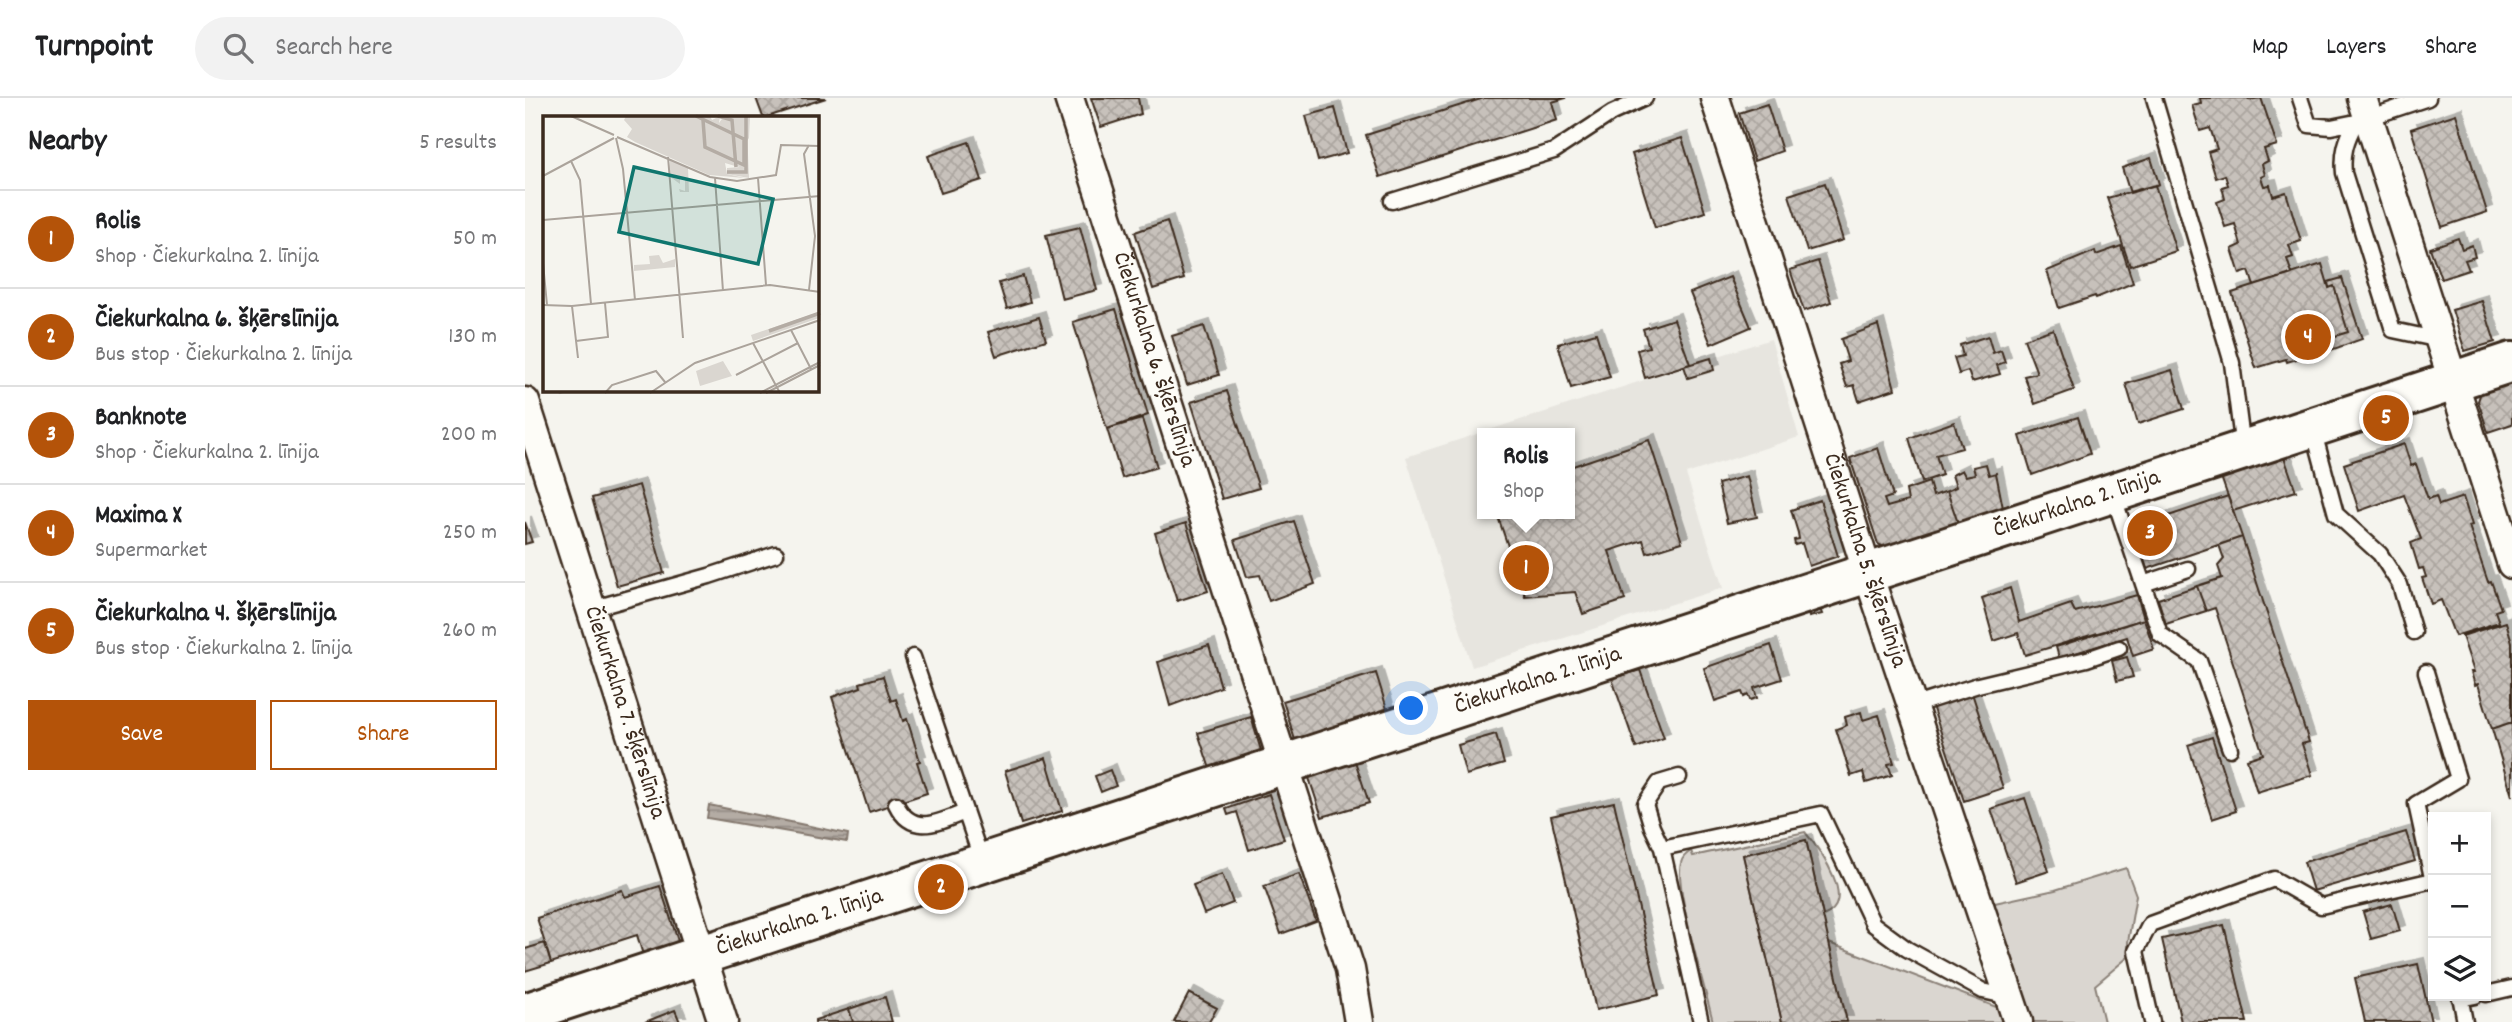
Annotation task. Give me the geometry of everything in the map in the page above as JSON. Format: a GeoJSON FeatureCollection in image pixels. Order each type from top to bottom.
{"type":"FeatureCollection","features":[{"type":"Feature","properties":{"kind":"street","name":"Čiekurkalna 6. šķērslīnija"},"geometry":{"type":"LineString","coordinates":[[1069,98],[1350,969],[1359,1022]]}},
{"type":"Feature","properties":{"kind":"street","name":"Čiekurkalna 5. šķērslīnija"},"geometry":{"type":"LineString","coordinates":[[1715,98],[1868,573],[2014,1010]]}},
{"type":"Feature","properties":{"kind":"street"},"geometry":{"type":"LineString","coordinates":[[2362,113],[2454,381],[2512,564]]}},
{"type":"Feature","properties":{"kind":"street","name":"Čiekurkalna 2. līnija"},"geometry":{"type":"LineString","coordinates":[[525,1013],[2512,362]]}},
{"type":"Feature","properties":{"kind":"street","name":"Čiekurkalna 7. šķērslīnija"},"geometry":{"type":"LineString","coordinates":[[525,402],[723,1022]]}},
{"type":"Feature","properties":{"kind":"lane"},"geometry":{"type":"LineString","coordinates":[[1392,201],[1554,150],[1612,113],[1645,98]]}},
{"type":"Feature","properties":{"kind":"lane"},"geometry":{"type":"LineString","coordinates":[[2154,98],[2232,363],[2244,450]]}},
{"type":"Feature","properties":{"kind":"lane"},"geometry":{"type":"LineString","coordinates":[[2300,98],[2309,125],[2331,127],[2362,113],[2428,98]]}},
{"type":"Feature","properties":{"kind":"lane"},"geometry":{"type":"LineString","coordinates":[[2362,113],[2346,140],[2344,173],[2393,330],[2440,340]]}},
{"type":"Feature","properties":{"kind":"lane"},"geometry":{"type":"LineString","coordinates":[[2313,428],[2336,514],[2380,554],[2400,585],[2414,632]]}},
{"type":"Feature","properties":{"kind":"lane"},"geometry":{"type":"LineString","coordinates":[[2112,494],[2160,634],[2199,661],[2230,749]]}},
{"type":"Feature","properties":{"kind":"lane"},"geometry":{"type":"LineString","coordinates":[[591,609],[776,554]]}},
{"type":"Feature","properties":{"kind":"lane"},"geometry":{"type":"LineString","coordinates":[[2143,584],[2187,569]]}},
{"type":"Feature","properties":{"kind":"lane"},"geometry":{"type":"LineString","coordinates":[[1912,706],[1978,685],[2087,659],[2119,648]]}},
{"type":"Feature","properties":{"kind":"lane"},"geometry":{"type":"LineString","coordinates":[[913,657],[982,863]]}},
{"type":"Feature","properties":{"kind":"lane"},"geometry":{"type":"LineString","coordinates":[[2426,671],[2458,779],[2416,804],[2432,875]]}},
{"type":"Feature","properties":{"kind":"lane"},"geometry":{"type":"LineString","coordinates":[[1679,777],[1659,783],[1645,804],[1662,848],[1701,1022]]}},
{"type":"Feature","properties":{"kind":"lane"},"geometry":{"type":"LineString","coordinates":[[896,804],[905,818],[921,824],[934,823],[965,812]]}},
{"type":"Feature","properties":{"kind":"lane"},"geometry":{"type":"LineString","coordinates":[[1662,848],[1821,814],[1873,924],[1906,949],[2014,1010]]}},
{"type":"Feature","properties":{"kind":"lane"},"geometry":{"type":"LineString","coordinates":[[2152,1022],[2136,951],[2150,924],[2274,879],[2321,906],[2428,882]]}},
{"type":"Feature","properties":{"kind":"lane"},"geometry":{"type":"LineString","coordinates":[[2491,992],[2512,988]]}},
{"type":"Feature","properties":{"kind":"lane"},"geometry":{"type":"LineString","coordinates":[[2465,1001],[2466,1022]]}},
{"type":"Feature","properties":{"kind":"shaded area"},"geometry":{"type":"Polygon","coordinates":[[[1771,339],[1799,437],[1686,474],[1723,588],[1472,667],[1406,457],[1477,434],[1477,519],[1575,519],[1575,428],[1496,428],[1771,339]]]}},
{"type":"Feature","properties":{"kind":"shaded area"},"geometry":{"type":"Polygon","coordinates":[[[709,805],[848,834],[847,842],[707,818],[709,805]]]}},
{"type":"Feature","properties":{"kind":"shaded area"},"geometry":{"type":"Polygon","coordinates":[[[1805,832],[1827,863],[1837,888],[1837,900],[1833,909],[1823,916],[1806,840],[1743,855],[1782,1022],[1713,1022],[1686,916],[1680,875],[1682,859],[1691,851],[1693,856],[1805,832]]]}},
{"type":"Feature","properties":{"kind":"shaded area"},"geometry":{"type":"Polygon","coordinates":[[[2126,868],[2136,895],[2128,957],[2095,985],[2104,1022],[2028,1022],[1990,904],[2055,890],[2126,868]]]}},
{"type":"Feature","properties":{"kind":"shaded area"},"geometry":{"type":"Polygon","coordinates":[[[1829,943],[1999,1008],[2004,1022],[1847,1022],[1829,943]]]}},
{"type":"Feature","properties":{"kind":"building"},"geometry":{"type":"Polygon","coordinates":[[[756,98],[826,98],[770,116],[763,116],[756,98]]]}},
{"type":"Feature","properties":{"kind":"building"},"geometry":{"type":"Polygon","coordinates":[[[1091,98],[1138,98],[1141,114],[1101,127],[1091,98]]]}},
{"type":"Feature","properties":{"kind":"building"},"geometry":{"type":"Polygon","coordinates":[[[1484,98],[1566,98],[1552,102],[1557,120],[1380,177],[1366,135],[1484,98]]]}},
{"type":"Feature","properties":{"kind":"building"},"geometry":{"type":"Polygon","coordinates":[[[2200,98],[2261,98],[2277,145],[2264,149],[2268,161],[2262,164],[2265,175],[2261,177],[2264,186],[2270,185],[2273,196],[2286,192],[2301,241],[2289,245],[2293,257],[2287,259],[2292,274],[2254,286],[2249,271],[2240,274],[2232,249],[2241,245],[2235,224],[2225,227],[2217,202],[2225,199],[2222,187],[2228,185],[2225,175],[2216,178],[2208,152],[2217,149],[2210,128],[2200,131],[2192,105],[2201,103],[2200,98]]]}},
{"type":"Feature","properties":{"kind":"building"},"geometry":{"type":"Polygon","coordinates":[[[1767,104],[1782,151],[1754,161],[1739,113],[1767,104]]]}},
{"type":"Feature","properties":{"kind":"building"},"geometry":{"type":"Polygon","coordinates":[[[1335,108],[1347,153],[1318,161],[1306,116],[1335,108]]]}},
{"type":"Feature","properties":{"kind":"building"},"geometry":{"type":"Polygon","coordinates":[[[2456,114],[2487,212],[2442,227],[2411,129],[2456,114]]]}},
{"type":"Feature","properties":{"kind":"building"},"geometry":{"type":"Polygon","coordinates":[[[1682,138],[1705,212],[1655,228],[1632,154],[1682,138]]]}},
{"type":"Feature","properties":{"kind":"building"},"geometry":{"type":"Polygon","coordinates":[[[969,142],[982,180],[941,193],[928,156],[969,142]]]}},
{"type":"Feature","properties":{"kind":"building"},"geometry":{"type":"Polygon","coordinates":[[[2151,158],[2159,184],[2130,193],[2122,168],[2151,158]]]}},
{"type":"Feature","properties":{"kind":"building"},"geometry":{"type":"Polygon","coordinates":[[[1825,183],[1843,240],[1807,251],[1789,195],[1825,183]]]}},
{"type":"Feature","properties":{"kind":"building"},"geometry":{"type":"Polygon","coordinates":[[[2155,185],[2176,251],[2130,266],[2107,198],[2155,185]]]}},
{"type":"Feature","properties":{"kind":"building"},"geometry":{"type":"Polygon","coordinates":[[[1167,221],[1184,279],[1153,289],[1135,232],[1167,221]]]}},
{"type":"Feature","properties":{"kind":"building"},"geometry":{"type":"Polygon","coordinates":[[[1080,227],[1097,290],[1062,299],[1046,235],[1080,227]]]}},
{"type":"Feature","properties":{"kind":"building"},"geometry":{"type":"Polygon","coordinates":[[[2458,238],[2462,249],[2472,245],[2475,257],[2465,260],[2469,270],[2441,279],[2430,248],[2458,238]]]}},
{"type":"Feature","properties":{"kind":"building"},"geometry":{"type":"Polygon","coordinates":[[[2121,246],[2133,283],[2096,298],[2095,296],[2059,308],[2047,271],[2095,251],[2096,255],[2121,246]]]}},
{"type":"Feature","properties":{"kind":"building"},"geometry":{"type":"Polygon","coordinates":[[[1818,261],[1831,302],[1804,311],[1790,270],[1818,261]]]}},
{"type":"Feature","properties":{"kind":"building"},"geometry":{"type":"Polygon","coordinates":[[[2322,264],[2329,288],[2334,286],[2348,332],[2303,346],[2306,356],[2256,368],[2232,293],[2322,264]]]}},
{"type":"Feature","properties":{"kind":"building"},"geometry":{"type":"Polygon","coordinates":[[[1023,276],[1030,302],[1007,309],[999,283],[1023,276]]]}},
{"type":"Feature","properties":{"kind":"building"},"geometry":{"type":"Polygon","coordinates":[[[1730,277],[1751,327],[1711,344],[1690,293],[1730,277]]]}},
{"type":"Feature","properties":{"kind":"building"},"geometry":{"type":"Polygon","coordinates":[[[2342,278],[2362,339],[2306,359],[2303,346],[2348,332],[2334,286],[2329,288],[2328,282],[2342,278]]]}},
{"type":"Feature","properties":{"kind":"building"},"geometry":{"type":"Polygon","coordinates":[[[2482,301],[2495,342],[2465,351],[2452,310],[2482,301]]]}},
{"type":"Feature","properties":{"kind":"building"},"geometry":{"type":"Polygon","coordinates":[[[1116,309],[1148,415],[1107,429],[1073,322],[1116,309]]]}},
{"type":"Feature","properties":{"kind":"building"},"geometry":{"type":"Polygon","coordinates":[[[1039,317],[1046,340],[996,356],[988,332],[1039,317]]]}},
{"type":"Feature","properties":{"kind":"building"},"geometry":{"type":"Polygon","coordinates":[[[1674,319],[1690,364],[1645,378],[1637,350],[1649,347],[1643,329],[1674,319]]]}},
{"type":"Feature","properties":{"kind":"building"},"geometry":{"type":"Polygon","coordinates":[[[1878,325],[1895,389],[1859,401],[1854,385],[1847,387],[1839,364],[1848,361],[1841,339],[1878,325]]]}},
{"type":"Feature","properties":{"kind":"building"},"geometry":{"type":"Polygon","coordinates":[[[1204,326],[1219,375],[1187,385],[1172,336],[1204,326]]]}},
{"type":"Feature","properties":{"kind":"building"},"geometry":{"type":"Polygon","coordinates":[[[2053,329],[2074,390],[2035,404],[2024,376],[2037,373],[2024,339],[2053,329]]]}},
{"type":"Feature","properties":{"kind":"building"},"geometry":{"type":"Polygon","coordinates":[[[1596,333],[1610,377],[1571,388],[1558,344],[1596,333]]]}},
{"type":"Feature","properties":{"kind":"building"},"geometry":{"type":"Polygon","coordinates":[[[1988,336],[1993,353],[2001,350],[2005,362],[1997,365],[2000,374],[1972,382],[1968,371],[1959,374],[1954,358],[1963,356],[1960,345],[1988,336]]]}},
{"type":"Feature","properties":{"kind":"building"},"geometry":{"type":"Polygon","coordinates":[[[1711,358],[1714,370],[1688,378],[1684,366],[1711,358]]]}},
{"type":"Feature","properties":{"kind":"building"},"geometry":{"type":"Polygon","coordinates":[[[2172,370],[2184,409],[2138,424],[2126,384],[2172,370]]]}},
{"type":"Feature","properties":{"kind":"building"},"geometry":{"type":"Polygon","coordinates":[[[2512,382],[2512,424],[2488,432],[2478,401],[2481,392],[2512,382]]]}},
{"type":"Feature","properties":{"kind":"building"},"geometry":{"type":"Polygon","coordinates":[[[1227,391],[1259,488],[1222,499],[1191,402],[1227,391]]]}},
{"type":"Feature","properties":{"kind":"building"},"geometry":{"type":"Polygon","coordinates":[[[2078,417],[2090,454],[2032,475],[2020,436],[2078,417]]]}},
{"type":"Feature","properties":{"kind":"building"},"geometry":{"type":"Polygon","coordinates":[[[1142,419],[1157,467],[1122,478],[1107,429],[1142,419]]]}},
{"type":"Feature","properties":{"kind":"building"},"geometry":{"type":"Polygon","coordinates":[[[1954,422],[1962,448],[1936,455],[1942,475],[1922,482],[1909,438],[1954,422]]]}},
{"type":"Feature","properties":{"kind":"building"},"geometry":{"type":"Polygon","coordinates":[[[1649,440],[1682,542],[1647,553],[1643,540],[1609,551],[1625,600],[1583,614],[1575,592],[1525,596],[1499,519],[1575,519],[1575,465],[1649,440]]]}},
{"type":"Feature","properties":{"kind":"building"},"geometry":{"type":"Polygon","coordinates":[[[2404,444],[2411,466],[2416,464],[2428,499],[2436,496],[2439,505],[2463,497],[2472,525],[2469,526],[2488,582],[2491,581],[2501,609],[2495,611],[2499,622],[2455,636],[2441,600],[2431,604],[2422,578],[2426,577],[2423,568],[2419,569],[2411,543],[2421,539],[2404,495],[2359,511],[2344,464],[2404,444]]]}},
{"type":"Feature","properties":{"kind":"building"},"geometry":{"type":"Polygon","coordinates":[[[1878,448],[1893,496],[1884,499],[1887,507],[1908,501],[1906,490],[1929,482],[1933,496],[1947,491],[1958,523],[1886,548],[1878,544],[1850,458],[1878,448]]]}},
{"type":"Feature","properties":{"kind":"building"},"geometry":{"type":"Polygon","coordinates":[[[2284,457],[2296,491],[2233,511],[2221,477],[2284,457]]]}},
{"type":"Feature","properties":{"kind":"building"},"geometry":{"type":"Polygon","coordinates":[[[1986,464],[1989,475],[1996,473],[2003,508],[1958,523],[1947,491],[1956,487],[1952,475],[1962,470],[1965,476],[1975,474],[1973,467],[1986,464]]]}},
{"type":"Feature","properties":{"kind":"building"},"geometry":{"type":"Polygon","coordinates":[[[1747,476],[1757,517],[1727,523],[1718,484],[1747,476]]]}},
{"type":"Feature","properties":{"kind":"building"},"geometry":{"type":"Polygon","coordinates":[[[639,485],[664,573],[617,586],[592,498],[639,485]]]}},
{"type":"Feature","properties":{"kind":"building"},"geometry":{"type":"Polygon","coordinates":[[[2228,496],[2242,537],[2147,569],[2133,528],[2228,496]]]}},
{"type":"Feature","properties":{"kind":"building"},"geometry":{"type":"Polygon","coordinates":[[[1820,500],[1838,556],[1809,566],[1802,543],[1795,545],[1794,540],[1799,539],[1791,510],[1820,500]]]}},
{"type":"Feature","properties":{"kind":"building"},"geometry":{"type":"Polygon","coordinates":[[[1294,521],[1315,584],[1269,601],[1260,575],[1247,577],[1235,540],[1294,521]]]}},
{"type":"Feature","properties":{"kind":"building"},"geometry":{"type":"Polygon","coordinates":[[[525,522],[532,542],[525,544],[525,522]]]}},
{"type":"Feature","properties":{"kind":"building"},"geometry":{"type":"Polygon","coordinates":[[[1186,523],[1208,591],[1177,601],[1155,533],[1186,523]]]}},
{"type":"Feature","properties":{"kind":"building"},"geometry":{"type":"Polygon","coordinates":[[[2242,537],[2309,742],[2302,744],[2312,775],[2257,792],[2247,759],[2263,754],[2215,608],[2206,611],[2197,586],[2222,578],[2218,566],[2224,559],[2219,545],[2242,537]]]}},
{"type":"Feature","properties":{"kind":"building"},"geometry":{"type":"Polygon","coordinates":[[[2197,586],[2206,611],[2166,624],[2158,599],[2197,586]]]}},
{"type":"Feature","properties":{"kind":"building"},"geometry":{"type":"Polygon","coordinates":[[[2010,588],[2019,622],[2071,604],[2075,612],[2137,595],[2144,619],[2025,655],[2018,633],[1994,641],[1982,598],[2010,588]]]}},
{"type":"Feature","properties":{"kind":"building"},"geometry":{"type":"Polygon","coordinates":[[[1819,606],[1822,614],[1809,617],[1807,609],[1819,606]]]}},
{"type":"Feature","properties":{"kind":"building"},"geometry":{"type":"Polygon","coordinates":[[[2144,619],[2154,649],[2133,656],[2127,637],[2059,658],[2056,647],[2144,619]]]}},
{"type":"Feature","properties":{"kind":"building"},"geometry":{"type":"Polygon","coordinates":[[[2506,622],[2512,642],[2512,722],[2492,729],[2478,684],[2475,685],[2471,672],[2474,672],[2462,636],[2506,622]]]}},
{"type":"Feature","properties":{"kind":"building"},"geometry":{"type":"Polygon","coordinates":[[[1209,645],[1221,687],[1170,706],[1158,662],[1209,645]]]}},
{"type":"Feature","properties":{"kind":"building"},"geometry":{"type":"Polygon","coordinates":[[[1771,645],[1782,679],[1754,688],[1757,698],[1750,700],[1748,695],[1744,697],[1742,692],[1715,701],[1704,668],[1771,645]]]}},
{"type":"Feature","properties":{"kind":"building"},"geometry":{"type":"Polygon","coordinates":[[[2127,657],[2133,677],[2117,681],[2112,661],[2127,657]]]}},
{"type":"Feature","properties":{"kind":"building"},"geometry":{"type":"Polygon","coordinates":[[[1640,670],[1664,738],[1636,748],[1612,679],[1640,670]]]}},
{"type":"Feature","properties":{"kind":"building"},"geometry":{"type":"Polygon","coordinates":[[[1376,673],[1388,712],[1295,740],[1283,701],[1376,673]]]}},
{"type":"Feature","properties":{"kind":"building"},"geometry":{"type":"Polygon","coordinates":[[[883,676],[891,701],[896,699],[903,721],[907,719],[927,793],[869,812],[832,697],[861,687],[860,683],[883,676]]]}},
{"type":"Feature","properties":{"kind":"building"},"geometry":{"type":"Polygon","coordinates":[[[1972,693],[2003,788],[1964,801],[1932,706],[1972,693]]]}},
{"type":"Feature","properties":{"kind":"building"},"geometry":{"type":"Polygon","coordinates":[[[1861,712],[1863,720],[1879,715],[1894,763],[1888,764],[1892,775],[1866,783],[1863,772],[1851,776],[1836,729],[1847,725],[1845,717],[1861,712]]]}},
{"type":"Feature","properties":{"kind":"building"},"geometry":{"type":"Polygon","coordinates":[[[1251,717],[1262,754],[1210,769],[1198,733],[1251,717]]]}},
{"type":"Feature","properties":{"kind":"building"},"geometry":{"type":"Polygon","coordinates":[[[2512,722],[2512,796],[2492,729],[2512,722]]]}},
{"type":"Feature","properties":{"kind":"building"},"geometry":{"type":"Polygon","coordinates":[[[1496,734],[1504,764],[1466,775],[1458,745],[1496,734]]]}},
{"type":"Feature","properties":{"kind":"building"},"geometry":{"type":"Polygon","coordinates":[[[2212,737],[2236,811],[2212,819],[2188,745],[2212,737]]]}},
{"type":"Feature","properties":{"kind":"building"},"geometry":{"type":"Polygon","coordinates":[[[1046,758],[1062,811],[1021,824],[1005,771],[1046,758]]]}},
{"type":"Feature","properties":{"kind":"building"},"geometry":{"type":"Polygon","coordinates":[[[1355,761],[1369,803],[1322,817],[1308,775],[1355,761]]]}},
{"type":"Feature","properties":{"kind":"building"},"geometry":{"type":"Polygon","coordinates":[[[1110,770],[1116,786],[1101,792],[1095,776],[1110,770]]]}},
{"type":"Feature","properties":{"kind":"building"},"geometry":{"type":"Polygon","coordinates":[[[1269,794],[1284,839],[1249,850],[1237,812],[1228,815],[1226,809],[1269,794]]]}},
{"type":"Feature","properties":{"kind":"building"},"geometry":{"type":"Polygon","coordinates":[[[2025,798],[2049,871],[2016,882],[1991,809],[2025,798]]]}},
{"type":"Feature","properties":{"kind":"building"},"geometry":{"type":"Polygon","coordinates":[[[1614,802],[1659,995],[1596,1010],[1551,816],[1614,802]]]}},
{"type":"Feature","properties":{"kind":"building"},"geometry":{"type":"Polygon","coordinates":[[[2406,832],[2415,861],[2313,891],[2304,862],[2406,832]]]}},
{"type":"Feature","properties":{"kind":"building"},"geometry":{"type":"Polygon","coordinates":[[[1806,840],[1847,1022],[1782,1022],[1743,855],[1806,840]]]}},
{"type":"Feature","properties":{"kind":"building"},"geometry":{"type":"Polygon","coordinates":[[[1222,874],[1233,903],[1204,914],[1193,885],[1222,874]]]}},
{"type":"Feature","properties":{"kind":"building"},"geometry":{"type":"Polygon","coordinates":[[[1299,874],[1316,921],[1281,934],[1264,886],[1299,874]]]}},
{"type":"Feature","properties":{"kind":"building"},"geometry":{"type":"Polygon","coordinates":[[[660,886],[679,944],[643,955],[637,935],[551,963],[537,918],[622,890],[625,897],[660,886]]]}},
{"type":"Feature","properties":{"kind":"building"},"geometry":{"type":"Polygon","coordinates":[[[2392,904],[2400,931],[2371,939],[2363,912],[2392,904]]]}},
{"type":"Feature","properties":{"kind":"building"},"geometry":{"type":"Polygon","coordinates":[[[2224,925],[2247,1022],[2181,1022],[2162,939],[2224,925]]]}},
{"type":"Feature","properties":{"kind":"building"},"geometry":{"type":"Polygon","coordinates":[[[545,943],[551,963],[525,971],[525,949],[545,943]]]}},
{"type":"Feature","properties":{"kind":"building"},"geometry":{"type":"Polygon","coordinates":[[[2418,964],[2431,1022],[2365,1022],[2355,978],[2418,964]]]}},
{"type":"Feature","properties":{"kind":"building"},"geometry":{"type":"Polygon","coordinates":[[[1189,993],[1217,1008],[1209,1022],[1174,1022],[1189,993]]]}},
{"type":"Feature","properties":{"kind":"building"},"geometry":{"type":"Polygon","coordinates":[[[885,997],[892,1022],[853,1022],[849,1009],[885,997]]]}},
{"type":"Feature","properties":{"kind":"building"},"geometry":{"type":"Polygon","coordinates":[[[849,1009],[853,1022],[815,1022],[815,1020],[849,1009]]]}},
{"type":"Feature","properties":{"kind":"building"},"geometry":{"type":"Polygon","coordinates":[[[675,1010],[680,1022],[645,1022],[675,1010]]]}},
{"type":"Feature","properties":{"kind":"place","name":"Maxima X"},"geometry":{"type":"Point","coordinates":[2308,337]}},
{"type":"Feature","properties":{"kind":"place","name":"Čiekurkalna 4. šķērslīnija"},"geometry":{"type":"Point","coordinates":[2386,418]}},
{"type":"Feature","properties":{"kind":"place","name":"Banknote"},"geometry":{"type":"Point","coordinates":[2150,533]}},
{"type":"Feature","properties":{"kind":"place","name":"Rolis"},"geometry":{"type":"Point","coordinates":[1526,568]}},
{"type":"Feature","properties":{"kind":"place","name":"Čiekurkalna 6. šķērslīnija"},"geometry":{"type":"Point","coordinates":[941,887]}}]}
